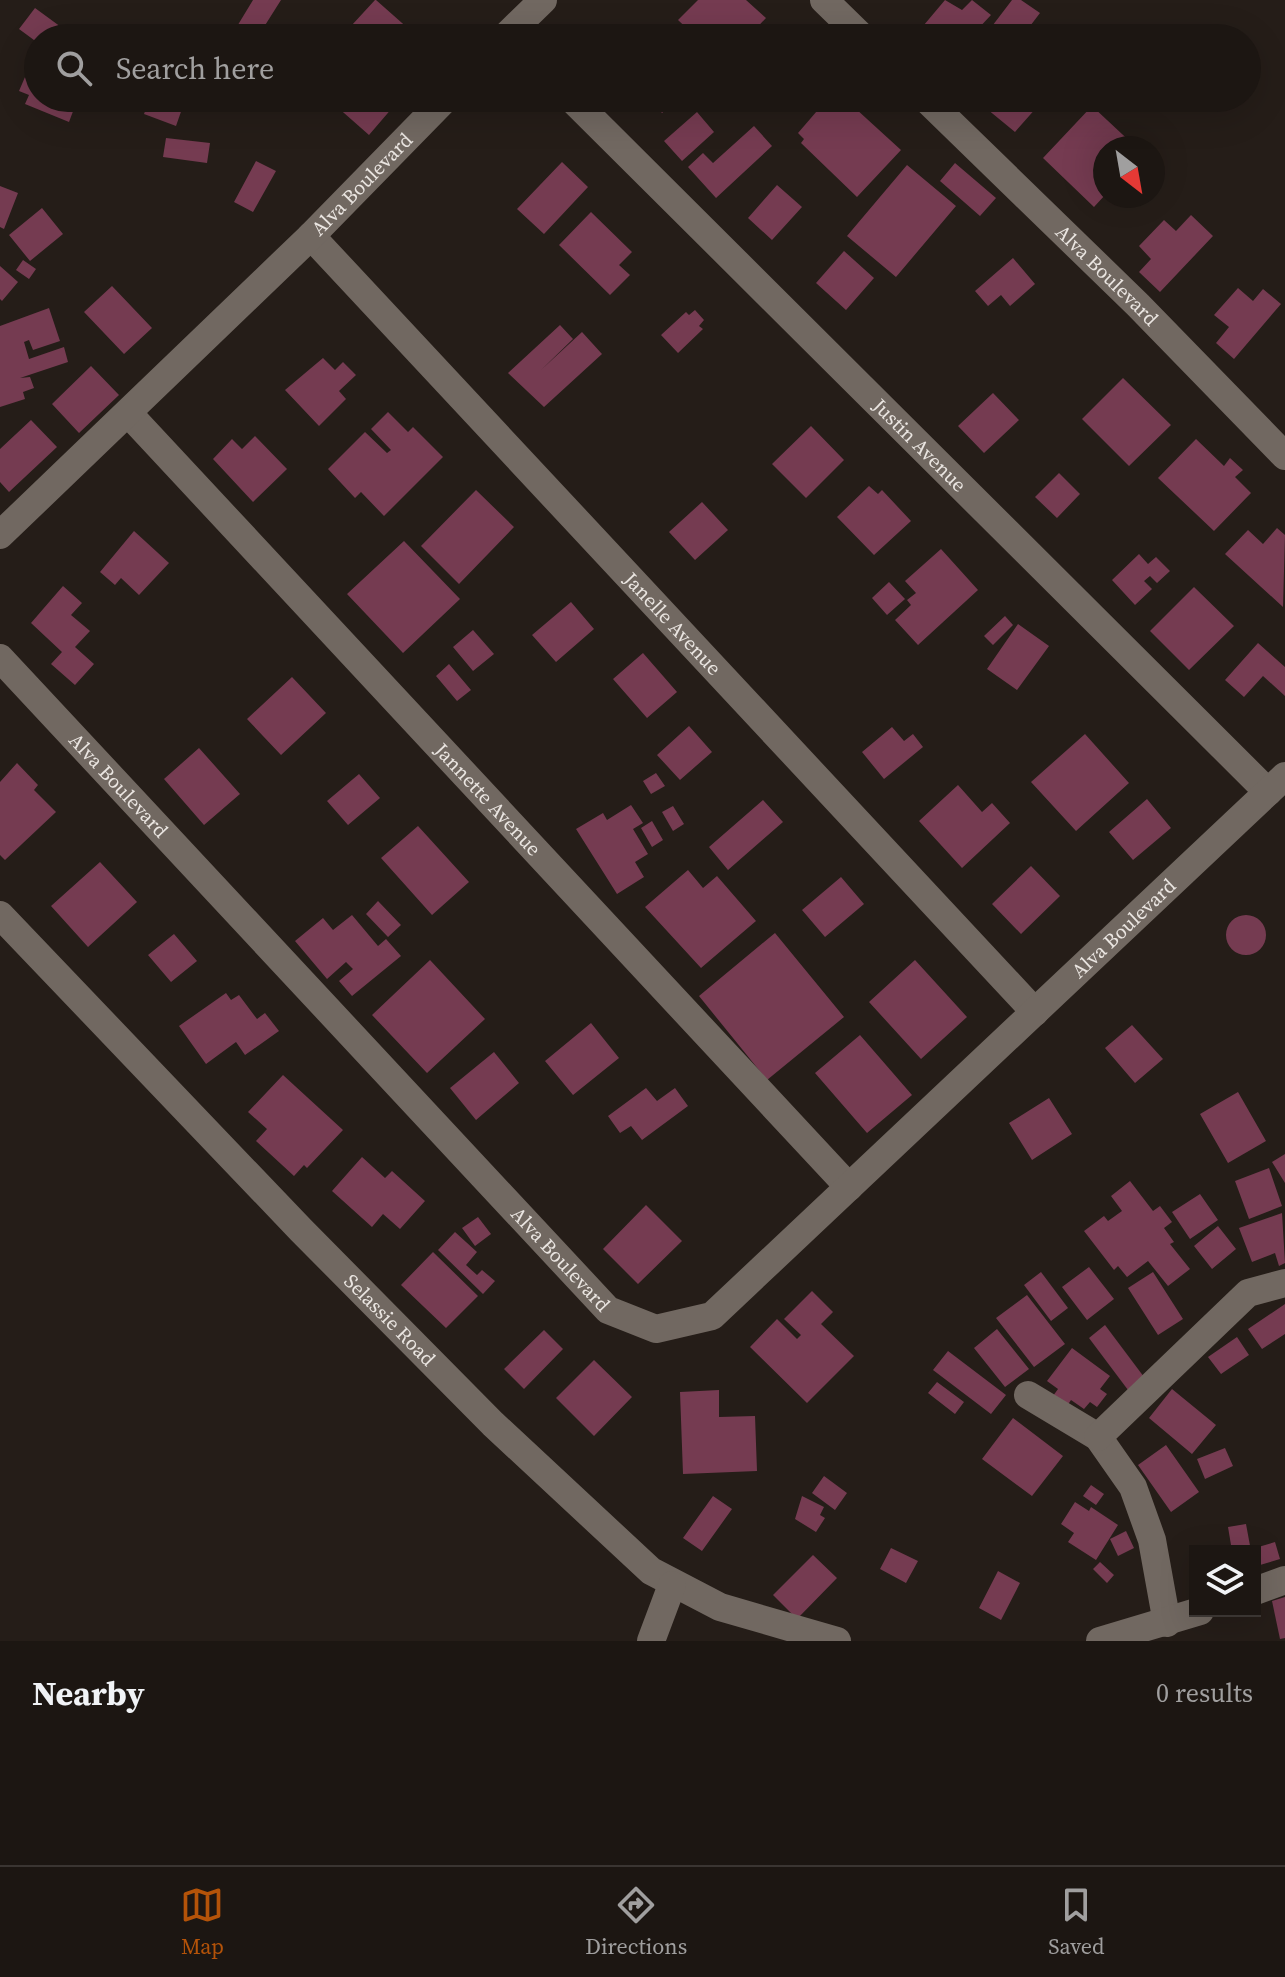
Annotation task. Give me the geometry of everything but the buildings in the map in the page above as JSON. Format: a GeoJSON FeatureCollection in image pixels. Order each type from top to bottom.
{"type":"FeatureCollection","features":[{"type":"Feature","properties":{"kind":"street"},"geometry":{"type":"LineString","coordinates":[[520,24],[543,0]]}},
{"type":"Feature","properties":{"kind":"street"},"geometry":{"type":"LineString","coordinates":[[824,0],[849,24]]}},
{"type":"Feature","properties":{"kind":"street","name":"Alva Boulevard"},"geometry":{"type":"LineString","coordinates":[[0,535],[311,236],[432,112]]}},
{"type":"Feature","properties":{"kind":"street","name":"Justin Avenue"},"geometry":{"type":"LineString","coordinates":[[585,112],[1276,784]]}},
{"type":"Feature","properties":{"kind":"street","name":"Alva Boulevard"},"geometry":{"type":"LineString","coordinates":[[939,112],[1138,305],[1285,456]]}},
{"type":"Feature","properties":{"kind":"street","name":"Janelle Avenue"},"geometry":{"type":"LineString","coordinates":[[311,236],[1035,1012]]}},
{"type":"Feature","properties":{"kind":"street","name":"Jannette Avenue"},"geometry":{"type":"LineString","coordinates":[[128,413],[849,1187]]}},
{"type":"Feature","properties":{"kind":"street","name":"Alva Boulevard"},"geometry":{"type":"LineString","coordinates":[[0,658],[608,1310],[656,1329],[712,1316],[1276,784]]}},
{"type":"Feature","properties":{"kind":"street","name":"Selassie Road"},"geometry":{"type":"LineString","coordinates":[[0,915],[301,1230],[482,1413],[651,1571],[672,1585],[720,1607],[837,1641]]}},
{"type":"Feature","properties":{"kind":"street"},"geometry":{"type":"LineString","coordinates":[[1098,1437],[1248,1293],[1285,1283]]}},
{"type":"Feature","properties":{"kind":"street"},"geometry":{"type":"LineString","coordinates":[[1028,1395],[1098,1437],[1133,1487],[1152,1540],[1167,1623]]}},
{"type":"Feature","properties":{"kind":"street"},"geometry":{"type":"LineString","coordinates":[[1261,1589],[1285,1580]]}},
{"type":"Feature","properties":{"kind":"street"},"geometry":{"type":"LineString","coordinates":[[651,1641],[672,1585]]}},
{"type":"Feature","properties":{"kind":"street"},"geometry":{"type":"LineString","coordinates":[[1100,1641],[1189,1615]]}}]}
